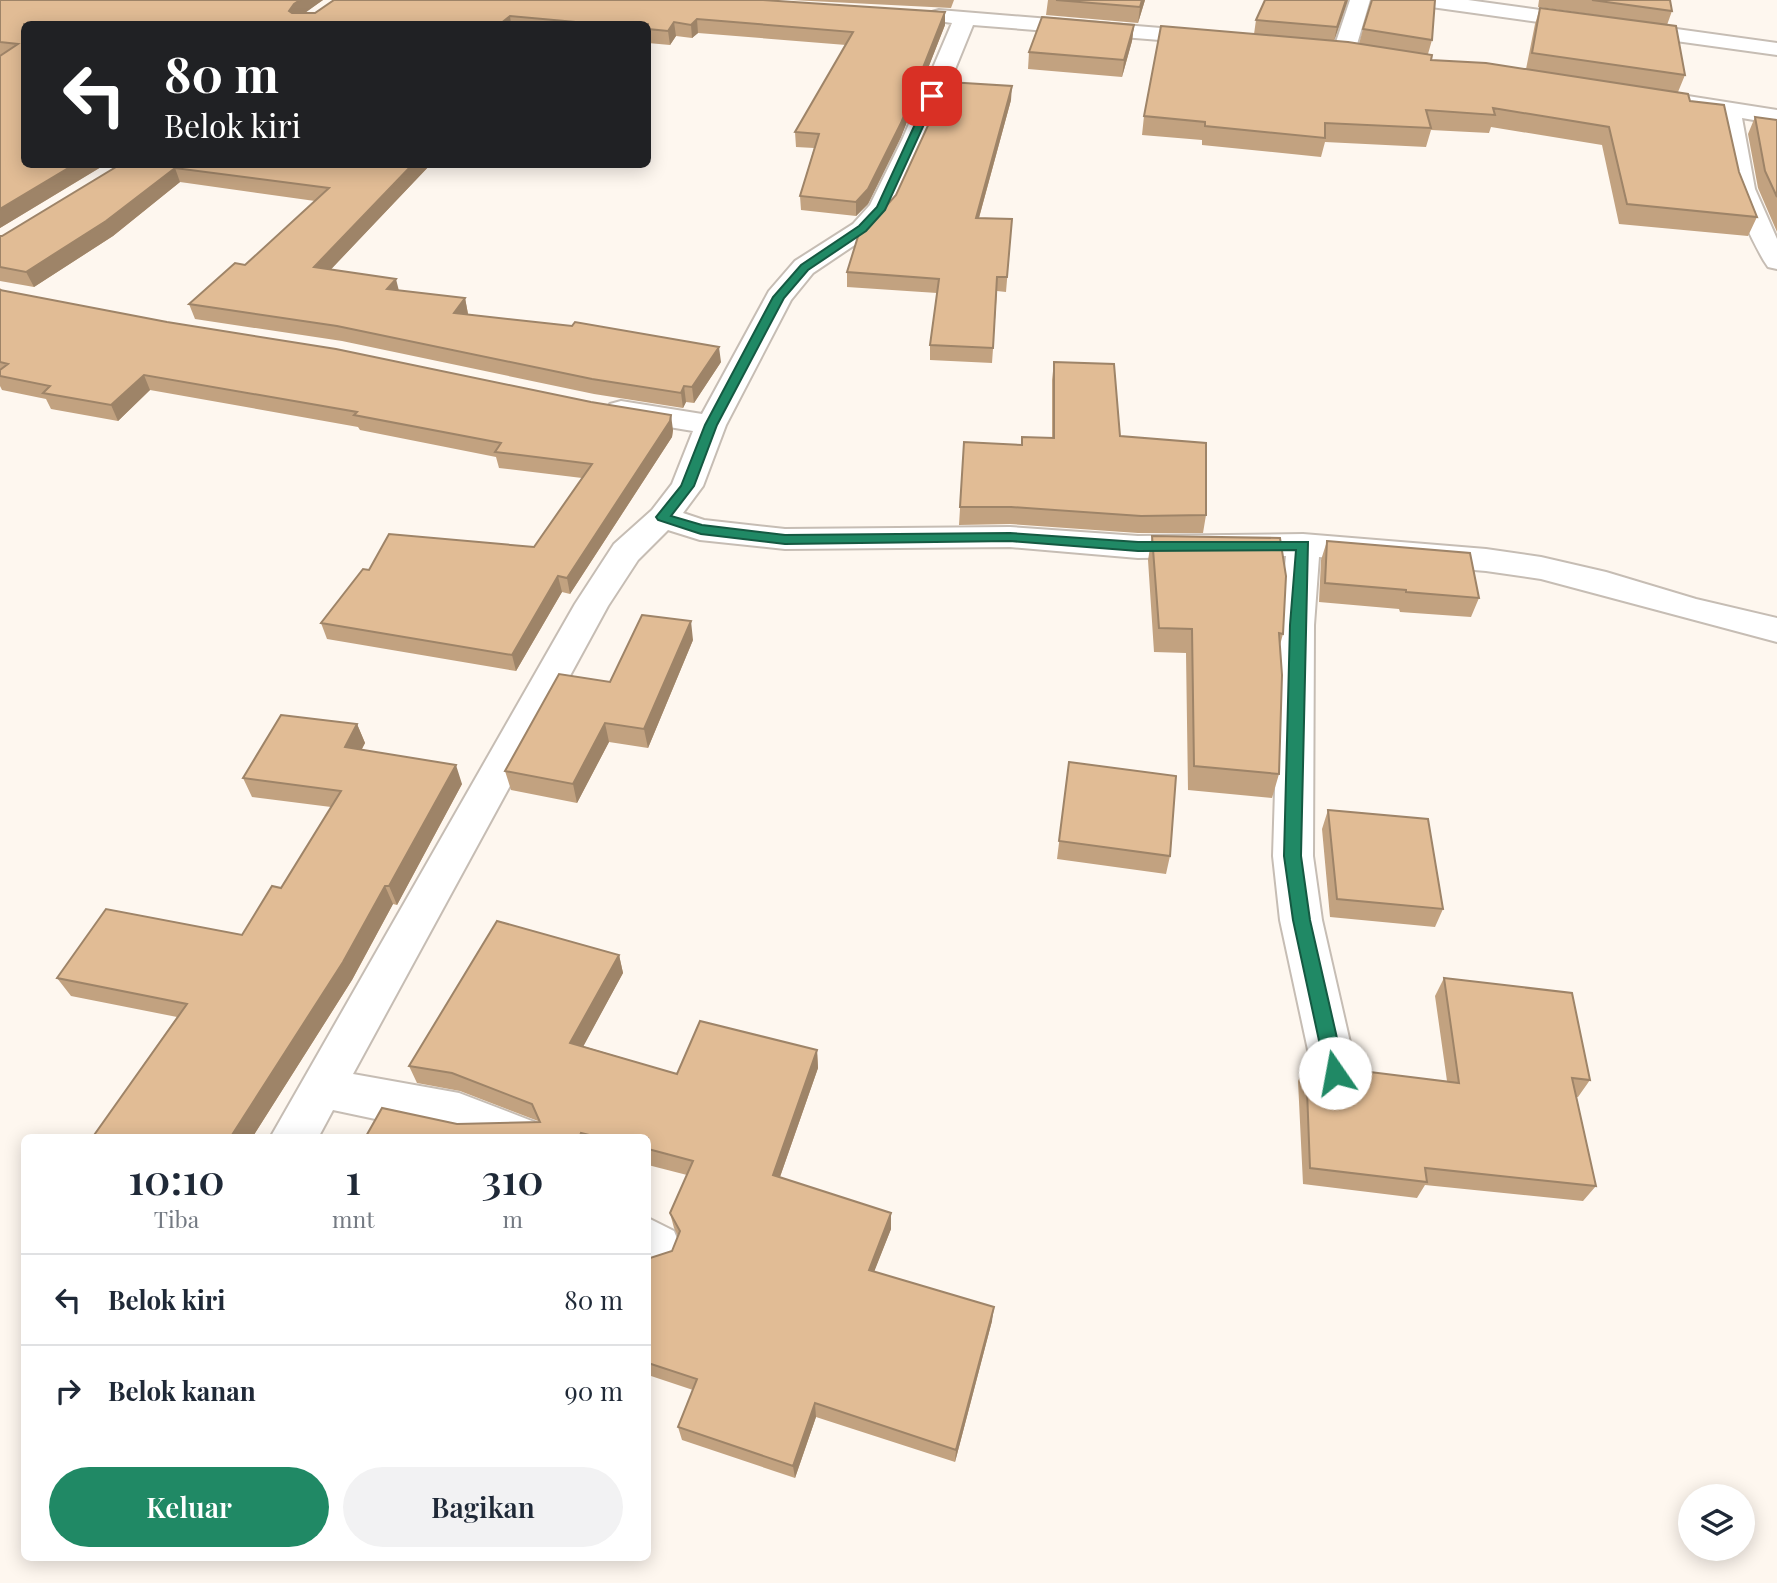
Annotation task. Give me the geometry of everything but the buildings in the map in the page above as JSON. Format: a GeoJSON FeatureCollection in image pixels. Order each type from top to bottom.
{"type":"FeatureCollection","features":[{"type":"Feature","properties":{"kind":"street"},"geometry":{"type":"LineString","coordinates":[[1344,51],[1360,0]]}},
{"type":"Feature","properties":{"kind":"street"},"geometry":{"type":"LineString","coordinates":[[1424,0],[1777,49]]}},
{"type":"Feature","properties":{"kind":"street"},"geometry":{"type":"LineString","coordinates":[[923,15],[1237,41]]}},
{"type":"Feature","properties":{"kind":"street"},"geometry":{"type":"LineString","coordinates":[[295,1134],[592,604],[626,552],[663,517],[687,486],[711,425],[779,297],[804,267],[862,229],[881,208],[915,138],[965,18]]}},
{"type":"Feature","properties":{"kind":"street"},"geometry":{"type":"LineString","coordinates":[[1317,49],[1369,55]]}},
{"type":"Feature","properties":{"kind":"street"},"geometry":{"type":"LineString","coordinates":[[1653,98],[1777,117]]}},
{"type":"Feature","properties":{"kind":"street"},"geometry":{"type":"LineString","coordinates":[[1729,110],[1741,191],[1777,261]]}},
{"type":"Feature","properties":{"kind":"street"},"geometry":{"type":"LineString","coordinates":[[594,406],[711,425]]}},
{"type":"Feature","properties":{"kind":"street"},"geometry":{"type":"LineString","coordinates":[[663,517],[701,530],[785,539],[997,537],[1138,547],[1303,545],[1486,560],[1541,568],[1777,629]]}},
{"type":"Feature","properties":{"kind":"street"},"geometry":{"type":"LineString","coordinates":[[1303,545],[1297,625],[1293,856],[1301,920],[1335,1073]]}},
{"type":"Feature","properties":{"kind":"street"},"geometry":{"type":"LineString","coordinates":[[323,1088],[459,1114],[512,1134]]}},
{"type":"Feature","properties":{"kind":"route"},"geometry":{"type":"LineString","coordinates":[[932,96],[881,208],[862,229],[804,267],[779,297],[711,425],[687,486],[663,517],[701,530],[785,539],[1010,537],[1138,547],[1303,545],[1297,625],[1293,856],[1301,920],[1335,1073]]}}]}
